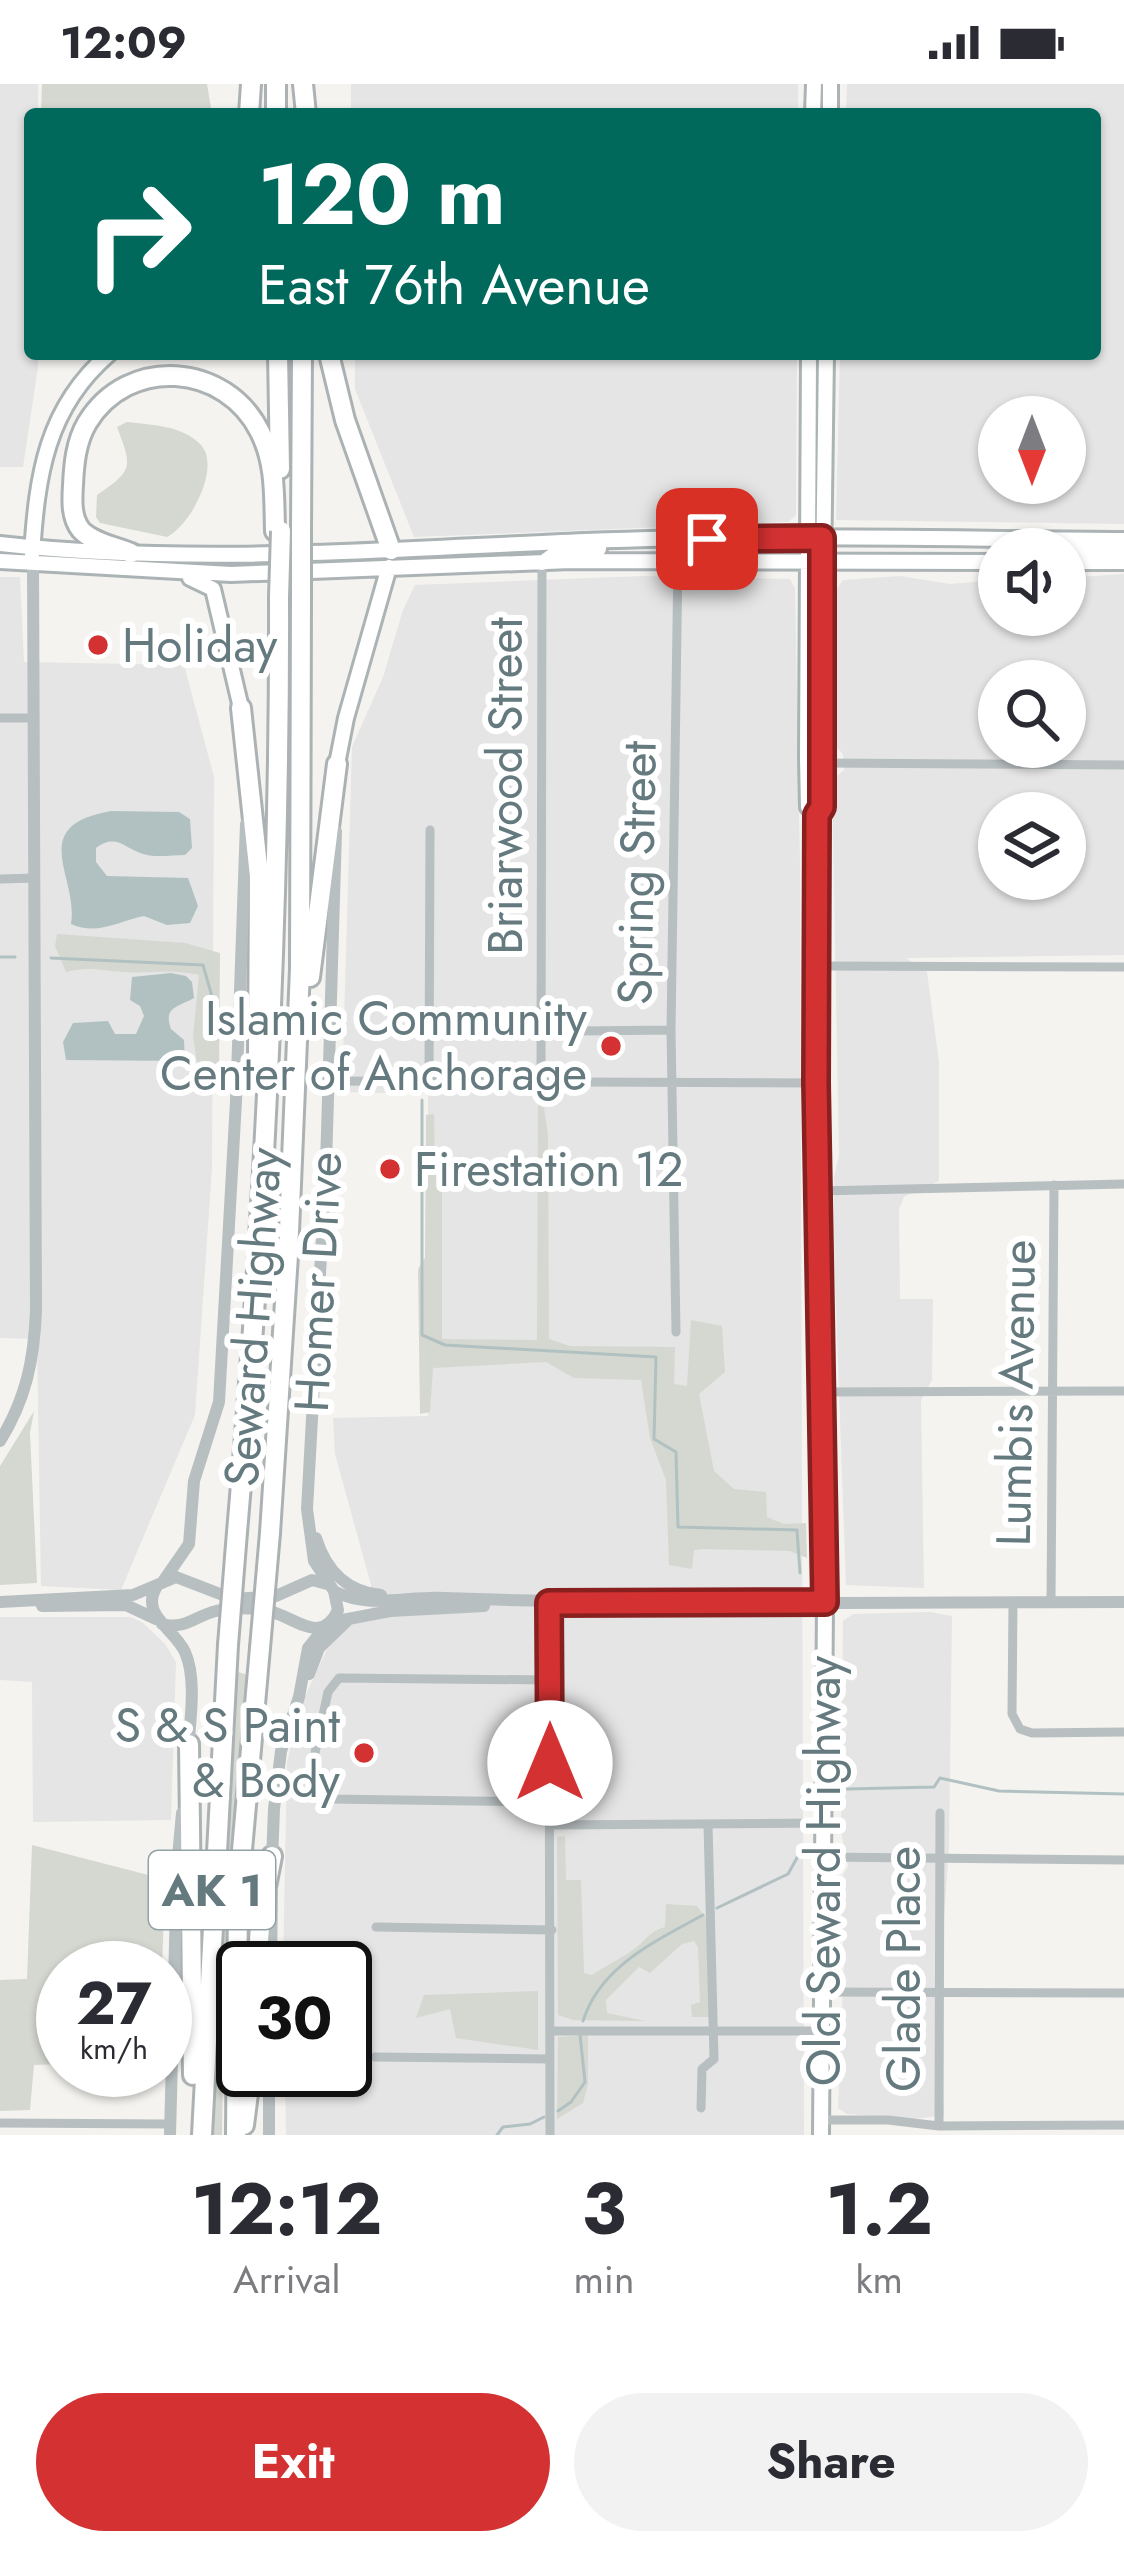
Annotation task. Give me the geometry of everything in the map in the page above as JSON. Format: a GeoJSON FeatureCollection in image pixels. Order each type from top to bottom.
{"type":"FeatureCollection","features":[{"type":"Feature","properties":{"kind":"highway","name":"Seward Highway"},"geometry":{"type":"LineString","coordinates":[[238,2135],[238,1894],[270,1532],[295,1113],[302,890],[301,594],[285,531],[278,360]]}},
{"type":"Feature","properties":{"kind":"highway","name":"Seward Highway"},"geometry":{"type":"LineString","coordinates":[[201,2132],[228,1646],[256,1308],[278,841],[279,597],[301,360]]}},
{"type":"Feature","properties":{"kind":"highway"},"geometry":{"type":"LineString","coordinates":[[330,360],[345,421],[391,550]]}},
{"type":"Feature","properties":{"kind":"highway"},"geometry":{"type":"LineString","coordinates":[[131,553],[80,527],[73,507],[75,459],[82,433],[100,407],[127,386],[161,376],[205,380],[245,408],[271,462],[285,531]]}},
{"type":"Feature","properties":{"kind":"highway"},"geometry":{"type":"LineString","coordinates":[[241,707],[260,901],[256,1308]]}},
{"type":"Feature","properties":{"kind":"highway"},"geometry":{"type":"LineString","coordinates":[[295,1113],[337,764]]}},
{"type":"Feature","properties":{"kind":"highway"},"geometry":{"type":"LineString","coordinates":[[189,1744],[194,2100],[201,2132]]}},
{"type":"Feature","properties":{"kind":"highway"},"geometry":{"type":"LineString","coordinates":[[259,1941],[272,1856]]}},
{"type":"Feature","properties":{"kind":"highway"},"geometry":{"type":"LineString","coordinates":[[238,2135],[249,2097]]}},
{"type":"Feature","properties":{"kind":"main road"},"geometry":{"type":"LineString","coordinates":[[33,556],[40,466],[47,441],[71,393],[103,360]]}},
{"type":"Feature","properties":{"kind":"main road","name":"Old Seward Highway"},"geometry":{"type":"LineString","coordinates":[[809,360],[822,763],[816,966],[825,1602],[821,2128]]}},
{"type":"Feature","properties":{"kind":"main road","name":"Old Seward Highway"},"geometry":{"type":"LineString","coordinates":[[814,539],[826,360]]}},
{"type":"Feature","properties":{"kind":"main road"},"geometry":{"type":"LineString","coordinates":[[0,561],[33,556],[294,553],[651,539],[978,540]]}},
{"type":"Feature","properties":{"kind":"main road"},"geometry":{"type":"LineString","coordinates":[[542,562],[556,553],[651,539]]}},
{"type":"Feature","properties":{"kind":"main road"},"geometry":{"type":"LineString","coordinates":[[1086,540],[1124,540]]}},
{"type":"Feature","properties":{"kind":"main road"},"geometry":{"type":"LineString","coordinates":[[0,544],[33,556],[168,572],[388,571],[678,560],[978,562]]}},
{"type":"Feature","properties":{"kind":"main road","name":"Homer Drive"},"geometry":{"type":"LineString","coordinates":[[337,764],[391,550]]}},
{"type":"Feature","properties":{"kind":"main road"},"geometry":{"type":"LineString","coordinates":[[1086,550],[1124,550]]}},
{"type":"Feature","properties":{"kind":"main road"},"geometry":{"type":"LineString","coordinates":[[923,562],[978,555]]}},
{"type":"Feature","properties":{"kind":"main road","name":"Old Seward Highway"},"geometry":{"type":"LineString","coordinates":[[814,561],[806,665],[808,807],[817,815]]}},
{"type":"Feature","properties":{"kind":"main road"},"geometry":{"type":"LineString","coordinates":[[1086,562],[1124,562]]}},
{"type":"Feature","properties":{"kind":"main road"},"geometry":{"type":"LineString","coordinates":[[168,572],[213,589],[241,707]]}},
{"type":"Feature","properties":{"kind":"main road"},"geometry":{"type":"LineString","coordinates":[[806,665],[814,699],[815,750],[822,763]]}},
{"type":"Feature","properties":{"kind":"street"},"geometry":{"type":"LineString","coordinates":[[0,1441],[25,1395],[35,1333],[33,556]]}},
{"type":"Feature","properties":{"kind":"street","name":"Spring Street"},"geometry":{"type":"LineString","coordinates":[[676,1332],[671,1030],[678,560]]}},
{"type":"Feature","properties":{"kind":"street","name":"Briarwood Street"},"geometry":{"type":"LineString","coordinates":[[541,1082],[542,562]]}},
{"type":"Feature","properties":{"kind":"street"},"geometry":{"type":"LineString","coordinates":[[0,2123],[170,2129],[177,1868],[189,1744],[189,1664],[181,1645],[159,1621],[151,1600],[190,1542],[194,1481],[219,1402],[246,839],[241,707]]}},
{"type":"Feature","properties":{"kind":"street"},"geometry":{"type":"LineString","coordinates":[[0,718],[33,718]]}},
{"type":"Feature","properties":{"kind":"street"},"geometry":{"type":"LineString","coordinates":[[822,763],[1124,765]]}},
{"type":"Feature","properties":{"kind":"street","name":"Homer Drive"},"geometry":{"type":"LineString","coordinates":[[332,1588],[313,1555],[308,1495],[337,764]]}},
{"type":"Feature","properties":{"kind":"street"},"geometry":{"type":"LineString","coordinates":[[429,1082],[430,830]]}},
{"type":"Feature","properties":{"kind":"street"},"geometry":{"type":"LineString","coordinates":[[0,878],[35,878]]}},
{"type":"Feature","properties":{"kind":"street"},"geometry":{"type":"LineString","coordinates":[[816,966],[1124,967]]}},
{"type":"Feature","properties":{"kind":"street"},"geometry":{"type":"LineString","coordinates":[[580,1031],[671,1030]]}},
{"type":"Feature","properties":{"kind":"street"},"geometry":{"type":"LineString","coordinates":[[328,1081],[816,1083]]}},
{"type":"Feature","properties":{"kind":"street"},"geometry":{"type":"LineString","coordinates":[[818,1191],[1124,1184]]}},
{"type":"Feature","properties":{"kind":"street","name":"Lumbis Avenue"},"geometry":{"type":"LineString","coordinates":[[1051,1602],[1054,1185]]}},
{"type":"Feature","properties":{"kind":"street"},"geometry":{"type":"LineString","coordinates":[[820,1392],[1124,1391]]}},
{"type":"Feature","properties":{"kind":"street"},"geometry":{"type":"LineString","coordinates":[[308,1495],[320,1549],[338,1577],[364,1593],[527,1603],[1124,1602]]}},
{"type":"Feature","properties":{"kind":"street"},"geometry":{"type":"LineString","coordinates":[[3,1602],[122,1596],[184,1578],[233,1599],[276,1596],[312,1580],[359,1602],[420,1598]]}},
{"type":"Feature","properties":{"kind":"street"},"geometry":{"type":"LineString","coordinates":[[299,1697],[308,1648],[338,1610],[332,1588]]}},
{"type":"Feature","properties":{"kind":"street"},"geometry":{"type":"LineString","coordinates":[[3,1602],[85,1608],[126,1605],[159,1621],[184,1626],[213,1612],[252,1609],[280,1613],[307,1628],[356,1615],[527,1603]]}},
{"type":"Feature","properties":{"kind":"street"},"geometry":{"type":"LineString","coordinates":[[1013,1602],[1012,1714],[1020,1729],[1124,1732]]}},
{"type":"Feature","properties":{"kind":"street"},"geometry":{"type":"LineString","coordinates":[[549,1603],[550,2135]]}},
{"type":"Feature","properties":{"kind":"street"},"geometry":{"type":"LineString","coordinates":[[271,1941],[279,1765],[319,1648],[356,1615]]}},
{"type":"Feature","properties":{"kind":"street"},"geometry":{"type":"LineString","coordinates":[[550,1680],[339,1678],[328,1692],[309,1781],[314,1792],[329,1799],[550,1802]]}},
{"type":"Feature","properties":{"kind":"street","name":"Glade Place"},"geometry":{"type":"LineString","coordinates":[[939,2126],[940,1813]]}},
{"type":"Feature","properties":{"kind":"street"},"geometry":{"type":"LineString","coordinates":[[552,1826],[822,1823]]}},
{"type":"Feature","properties":{"kind":"street"},"geometry":{"type":"LineString","coordinates":[[701,2108],[702,2068],[714,2059],[708,1824]]}},
{"type":"Feature","properties":{"kind":"street"},"geometry":{"type":"LineString","coordinates":[[822,1857],[1124,1860]]}},
{"type":"Feature","properties":{"kind":"street"},"geometry":{"type":"LineString","coordinates":[[376,1927],[552,1930]]}},
{"type":"Feature","properties":{"kind":"street"},"geometry":{"type":"LineString","coordinates":[[821,1992],[1124,1993]]}},
{"type":"Feature","properties":{"kind":"street"},"geometry":{"type":"LineString","coordinates":[[553,2031],[821,2031]]}},
{"type":"Feature","properties":{"kind":"street"},"geometry":{"type":"LineString","coordinates":[[375,2057],[548,2059]]}},
{"type":"Feature","properties":{"kind":"street"},"geometry":{"type":"LineString","coordinates":[[269,2097],[269,2135]]}},
{"type":"Feature","properties":{"kind":"street"},"geometry":{"type":"LineString","coordinates":[[821,2128],[888,2120],[939,2126],[1124,2125]]}},
{"type":"Feature","properties":{"kind":"shaded area"},"geometry":{"type":"Polygon","coordinates":[[[0,84],[38,84],[38,108],[24,108],[24,360],[38,360],[38,367],[23,467],[0,467],[0,84]]]}},
{"type":"Feature","properties":{"kind":"shaded area"},"geometry":{"type":"Polygon","coordinates":[[[42,84],[207,84],[211,108],[41,108],[42,84]]]}},
{"type":"Feature","properties":{"kind":"shaded area"},"geometry":{"type":"Polygon","coordinates":[[[351,84],[798,84],[798,108],[351,108],[351,84]]]}},
{"type":"Feature","properties":{"kind":"shaded area"},"geometry":{"type":"Polygon","coordinates":[[[847,84],[1124,84],[1124,524],[836,520],[840,360],[1101,360],[1101,108],[846,108],[847,84]]]}},
{"type":"Feature","properties":{"kind":"shaded area"},"geometry":{"type":"Polygon","coordinates":[[[355,360],[797,360],[796,515],[788,522],[414,537],[355,389],[355,360]]]}},
{"type":"Feature","properties":{"kind":"shaded area"},"geometry":{"type":"Polygon","coordinates":[[[127,422],[185,433],[206,455],[205,481],[194,508],[167,537],[100,523],[96,517],[97,495],[127,467],[117,427],[127,422]]]}},
{"type":"Feature","properties":{"kind":"shaded area"},"geometry":{"type":"Polygon","coordinates":[[[1124,574],[1124,955],[906,958],[927,972],[939,1062],[939,1181],[904,1197],[899,1209],[900,1299],[933,1299],[932,1380],[921,1400],[924,1588],[846,1585],[834,1251],[834,1177],[839,1156],[832,780],[844,770],[843,754],[834,745],[835,591],[843,580],[900,576],[950,584],[978,582],[978,636],[1086,636],[1086,577],[1124,574]]]}},
{"type":"Feature","properties":{"kind":"shaded area"},"geometry":{"type":"Polygon","coordinates":[[[642,576],[790,579],[795,588],[804,2135],[286,2135],[285,2097],[372,2097],[372,1941],[284,1941],[287,1762],[303,1701],[327,1649],[344,1629],[372,1613],[371,1585],[335,1454],[333,1418],[428,1416],[428,1094],[342,1092],[352,747],[415,585],[642,576]]]}},
{"type":"Feature","properties":{"kind":"shaded area"},"geometry":{"type":"Polygon","coordinates":[[[0,577],[20,577],[24,662],[184,665],[214,777],[212,1168],[195,1415],[121,1590],[41,1586],[37,1339],[0,1338],[0,577]]]}},
{"type":"Feature","properties":{"kind":"shaded area"},"geometry":{"type":"Polygon","coordinates":[[[111,811],[179,812],[190,819],[192,848],[185,855],[148,855],[109,842],[96,848],[96,862],[107,876],[188,878],[198,906],[190,923],[167,925],[144,916],[99,928],[71,924],[63,841],[70,828],[85,818],[111,811]]]}},
{"type":"Feature","properties":{"kind":"shaded area"},"geometry":{"type":"Polygon","coordinates":[[[57,934],[185,943],[220,953],[219,1076],[199,1075],[193,1037],[199,975],[66,972],[55,946],[57,934]]]}},
{"type":"Feature","properties":{"kind":"shaded area"},"geometry":{"type":"Polygon","coordinates":[[[171,973],[192,982],[194,998],[169,1016],[171,1029],[184,1040],[185,1061],[66,1060],[63,1042],[73,1023],[108,1021],[115,1034],[136,1034],[144,1016],[130,1000],[132,977],[171,973]]]}},
{"type":"Feature","properties":{"kind":"shaded area"},"geometry":{"type":"Polygon","coordinates":[[[538,1105],[544,1108],[548,1135],[549,1339],[570,1346],[675,1347],[674,1384],[687,1386],[691,1320],[722,1326],[725,1372],[699,1394],[714,1471],[734,1489],[766,1492],[767,1517],[784,1524],[806,1523],[807,1558],[790,1551],[702,1549],[694,1550],[692,1569],[669,1565],[666,1480],[650,1438],[641,1380],[574,1378],[546,1362],[433,1368],[430,1412],[420,1414],[418,1269],[425,1258],[426,1115],[434,1114],[435,1168],[442,1182],[442,1339],[537,1340],[538,1105]]]}},
{"type":"Feature","properties":{"kind":"shaded area"},"geometry":{"type":"Polygon","coordinates":[[[34,1411],[30,1433],[37,1583],[0,1585],[0,1466],[34,1411]]]}},
{"type":"Feature","properties":{"kind":"shaded area"},"geometry":{"type":"Polygon","coordinates":[[[853,1614],[952,1616],[949,1846],[939,1993],[944,2115],[914,2119],[847,2114],[838,2108],[844,1959],[839,1881],[848,1866],[841,1832],[843,1621],[853,1614]]]}},
{"type":"Feature","properties":{"kind":"shaded area"},"geometry":{"type":"Polygon","coordinates":[[[0,1617],[130,1617],[165,1644],[176,1662],[171,1820],[33,1822],[32,1682],[0,1680],[0,1617]]]}},
{"type":"Feature","properties":{"kind":"shaded area"},"geometry":{"type":"Polygon","coordinates":[[[238,1672],[248,1675],[226,1941],[218,1941],[238,1672]]]}},
{"type":"Feature","properties":{"kind":"shaded area"},"geometry":{"type":"Polygon","coordinates":[[[565,1836],[566,1880],[581,1880],[584,1973],[592,1975],[665,1927],[666,1904],[697,1906],[706,1918],[711,2017],[692,2017],[691,2005],[700,2002],[694,1941],[682,1944],[650,1973],[639,1967],[606,2000],[607,2013],[645,2021],[573,2020],[558,2015],[557,1837],[565,1836]]]}},
{"type":"Feature","properties":{"kind":"shaded area"},"geometry":{"type":"Polygon","coordinates":[[[32,1845],[160,1878],[165,1885],[163,1941],[36,1941],[36,2065],[30,2110],[0,2111],[0,1980],[27,1979],[32,1845]]]}},
{"type":"Feature","properties":{"kind":"shaded area"},"geometry":{"type":"Polygon","coordinates":[[[216,1963],[216,2097],[222,2097],[222,2135],[212,2135],[216,1963]]]}},
{"type":"Feature","properties":{"kind":"shaded area"},"geometry":{"type":"Polygon","coordinates":[[[538,1991],[538,2050],[456,2038],[450,2009],[416,2018],[424,1995],[538,1991]]]}},
{"type":"Feature","properties":{"kind":"shaded area"},"geometry":{"type":"Polygon","coordinates":[[[588,2035],[583,2103],[557,2119],[558,2037],[588,2035]]]}},
{"type":"Feature","properties":{"kind":"waterway"},"geometry":{"type":"LineString","coordinates":[[0,957],[15,957]]}},
{"type":"Feature","properties":{"kind":"waterway"},"geometry":{"type":"LineString","coordinates":[[51,958],[203,965],[219,1021]]}},
{"type":"Feature","properties":{"kind":"waterway"},"geometry":{"type":"LineString","coordinates":[[422,1100],[422,1335],[445,1345],[656,1357],[654,1439],[676,1452],[678,1527],[797,1530],[800,1573]]}},
{"type":"Feature","properties":{"kind":"waterway"},"geometry":{"type":"LineString","coordinates":[[847,1789],[934,1787],[940,1778],[999,1791],[1124,1794]]}},
{"type":"Feature","properties":{"kind":"waterway"},"geometry":{"type":"LineString","coordinates":[[717,1908],[788,1874],[798,1856]]}},
{"type":"Feature","properties":{"kind":"waterway"},"geometry":{"type":"LineString","coordinates":[[583,2021],[591,2002],[616,1970],[703,1915]]}},
{"type":"Feature","properties":{"kind":"waterway"},"geometry":{"type":"LineString","coordinates":[[558,2111],[585,2082],[580,2035]]}},
{"type":"Feature","properties":{"kind":"waterway"},"geometry":{"type":"LineString","coordinates":[[497,2135],[503,2127],[544,2117]]}},
{"type":"Feature","properties":{"kind":"place","name":"Holiday"},"geometry":{"type":"Point","coordinates":[98,645]}},
{"type":"Feature","properties":{"kind":"place","name":"Islamic Community Center of Anchorage"},"geometry":{"type":"Point","coordinates":[611,1046]}},
{"type":"Feature","properties":{"kind":"place","name":"Firestation 12"},"geometry":{"type":"Point","coordinates":[390,1169]}},
{"type":"Feature","properties":{"kind":"place","name":"S & S Paint & Body"},"geometry":{"type":"Point","coordinates":[364,1753]}},
{"type":"Feature","properties":{"kind":"route"},"geometry":{"type":"LineString","coordinates":[[550,1763],[549,1603],[825,1602],[816,1083],[822,538],[707,539]]}}]}
